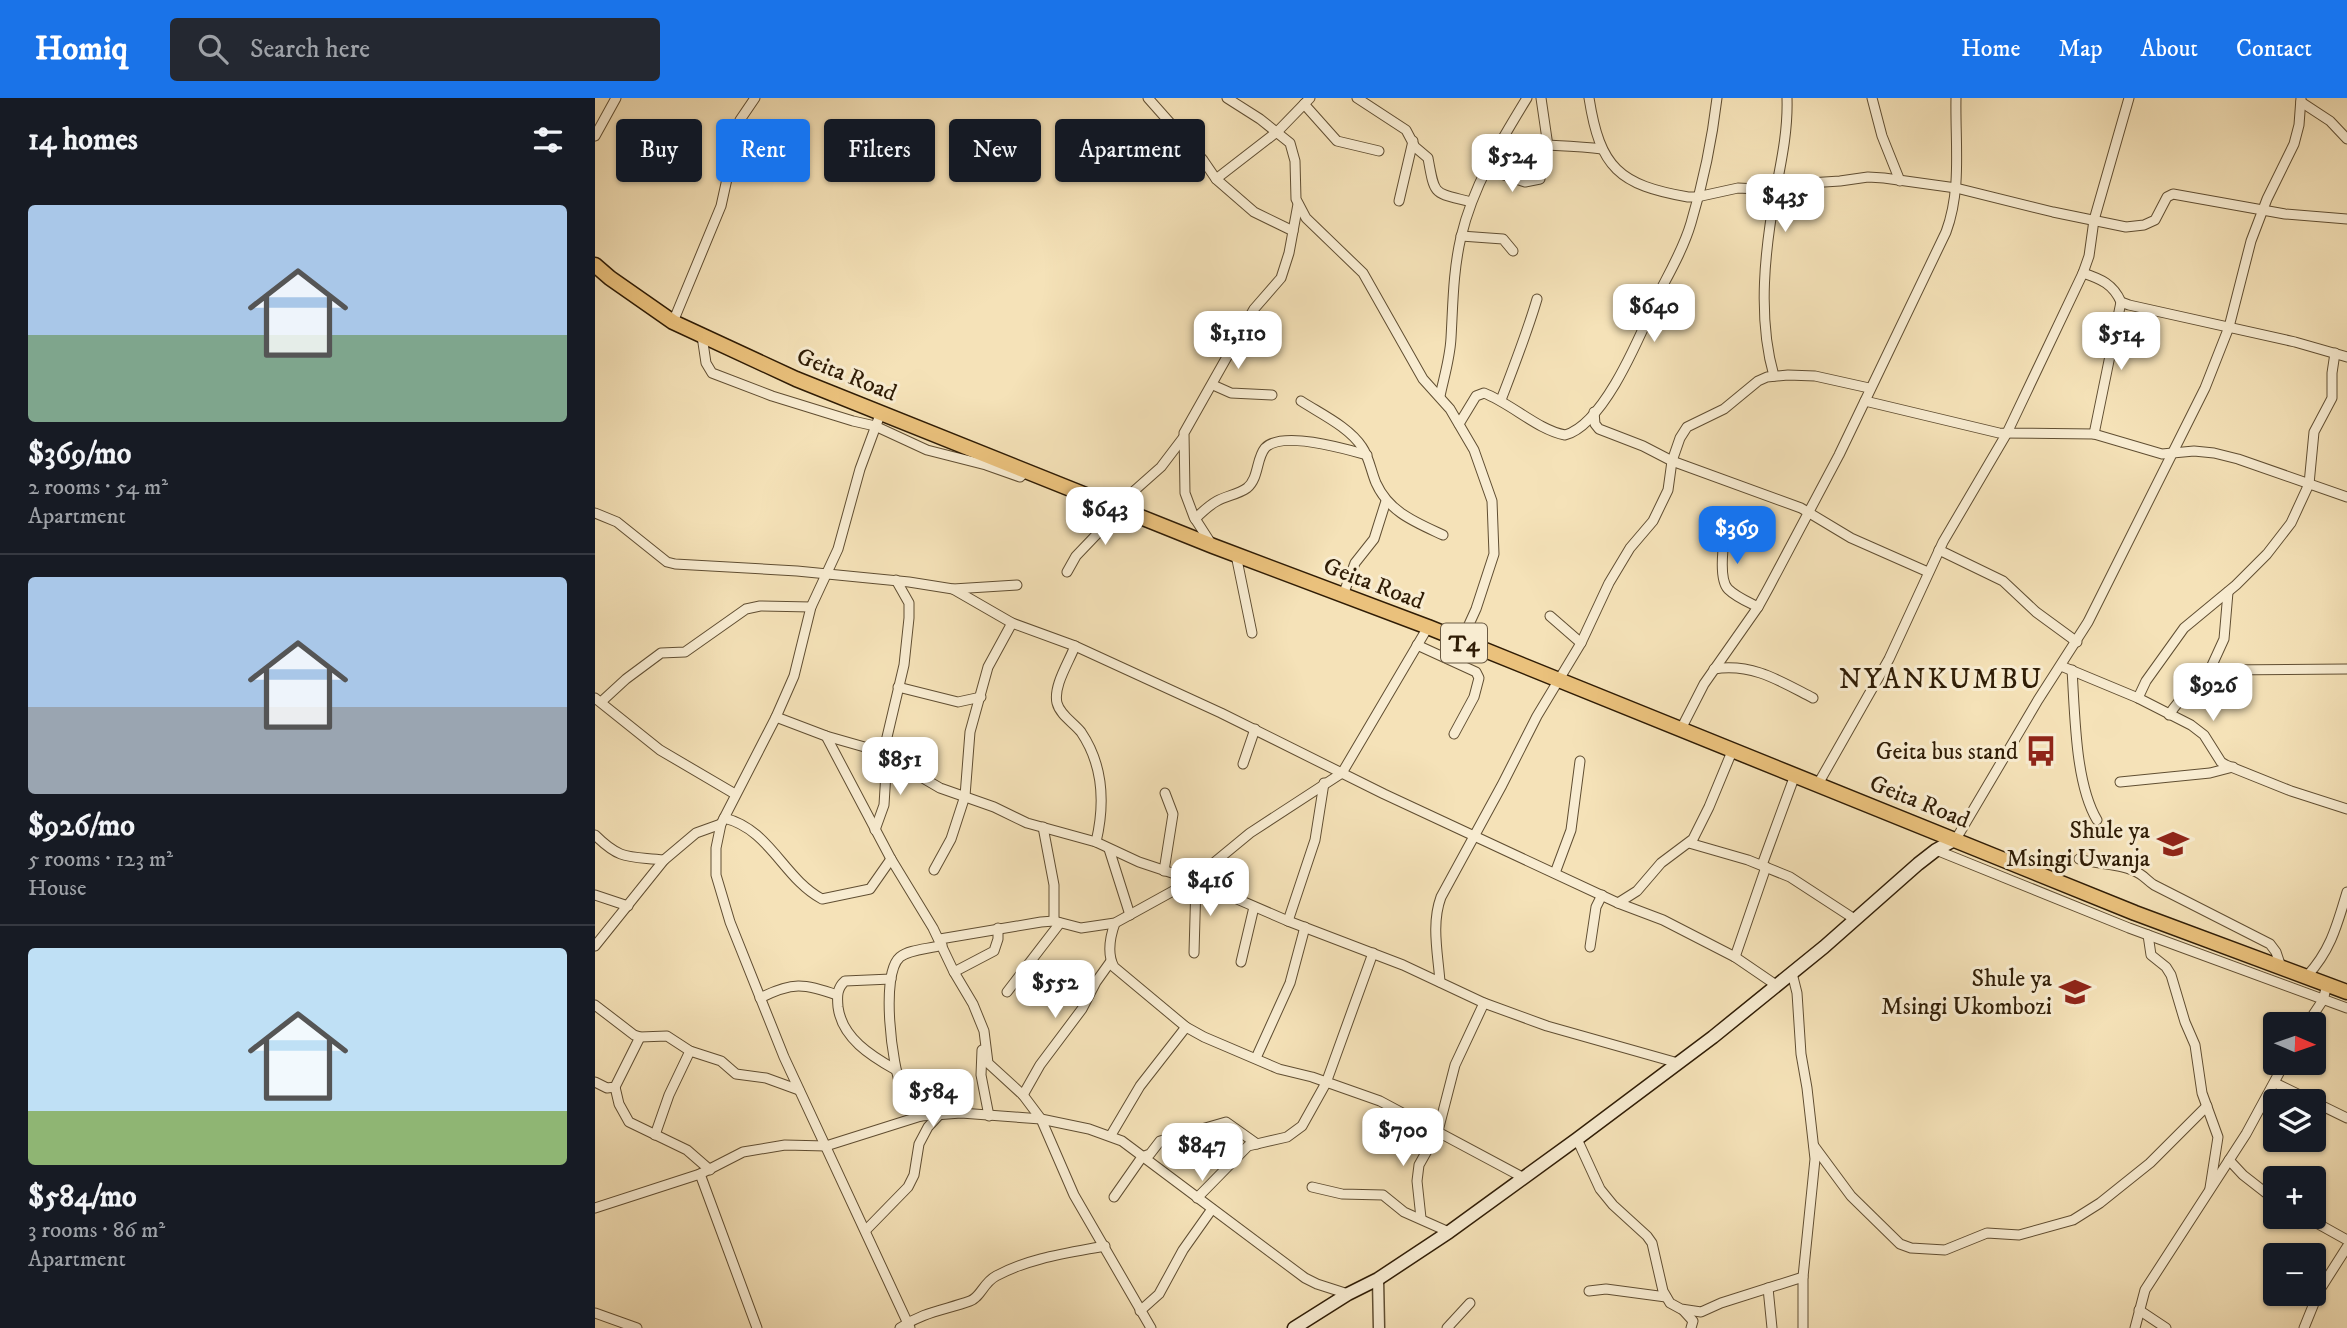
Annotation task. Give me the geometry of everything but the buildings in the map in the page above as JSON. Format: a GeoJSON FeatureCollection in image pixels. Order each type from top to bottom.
{"type":"FeatureCollection","features":[{"type":"Feature","properties":{"kind":"highway","name":"Geita Road"},"geometry":{"type":"LineString","coordinates":[[595,265],[673,322],[878,419],[1117,506],[1236,555],[1428,627],[2135,913],[2347,992]]}},
{"type":"Feature","properties":{"kind":"main road"},"geometry":{"type":"LineString","coordinates":[[1294,1328],[1348,1294],[1378,1279],[1577,1139],[1792,973],[1936,850],[1956,839]]}},
{"type":"Feature","properties":{"kind":"street"},"geometry":{"type":"LineString","coordinates":[[595,136],[616,98]]}},
{"type":"Feature","properties":{"kind":"street"},"geometry":{"type":"LineString","coordinates":[[673,322],[721,206],[740,120],[755,98]]}},
{"type":"Feature","properties":{"kind":"street"},"geometry":{"type":"LineString","coordinates":[[1148,98],[1203,160],[1216,179],[1254,212],[1293,231]]}},
{"type":"Feature","properties":{"kind":"street"},"geometry":{"type":"LineString","coordinates":[[1067,572],[1076,556],[1098,533],[1117,506],[1161,467],[1183,438],[1254,309],[1281,278],[1298,204],[1293,148],[1278,131],[1227,98]]}},
{"type":"Feature","properties":{"kind":"street"},"geometry":{"type":"LineString","coordinates":[[1357,98],[1406,130],[1415,147],[1428,158],[1433,187],[1438,192],[1471,202]]}},
{"type":"Feature","properties":{"kind":"street"},"geometry":{"type":"LineString","coordinates":[[1440,396],[1451,341],[1451,307],[1461,236],[1471,202],[1486,169],[1527,98]]}},
{"type":"Feature","properties":{"kind":"street"},"geometry":{"type":"LineString","coordinates":[[1541,98],[1548,146]]}},
{"type":"Feature","properties":{"kind":"street"},"geometry":{"type":"LineString","coordinates":[[1589,98],[1602,149],[1615,168],[1633,182],[1673,194],[1697,197],[1738,188],[1776,188],[1868,177],[1956,188],[2113,226],[2144,225],[2158,217],[2167,197],[2173,194],[2263,211],[2347,219]]}},
{"type":"Feature","properties":{"kind":"street"},"geometry":{"type":"LineString","coordinates":[[1459,424],[1476,396],[1484,393],[1501,400],[1546,428],[1565,435],[1594,412],[1610,392],[1636,347],[1691,225],[1711,143],[1717,98]]}},
{"type":"Feature","properties":{"kind":"street"},"geometry":{"type":"LineString","coordinates":[[1775,376],[1767,349],[1767,257],[1776,188],[1787,134],[1787,98]]}},
{"type":"Feature","properties":{"kind":"street"},"geometry":{"type":"LineString","coordinates":[[1872,98],[1882,136],[1901,181]]}},
{"type":"Feature","properties":{"kind":"street"},"geometry":{"type":"LineString","coordinates":[[1681,729],[1714,669],[1758,607],[1865,401],[1946,232],[1956,188],[1956,98]]}},
{"type":"Feature","properties":{"kind":"street"},"geometry":{"type":"LineString","coordinates":[[1818,784],[1889,659],[1939,550],[2007,433],[2083,273],[2089,256],[2094,220],[2129,98]]}},
{"type":"Feature","properties":{"kind":"street"},"geometry":{"type":"LineString","coordinates":[[1956,839],[2038,701],[2077,642],[2205,388],[2229,327],[2248,252],[2263,211],[2294,144],[2301,100],[2330,121],[2347,139]]}},
{"type":"Feature","properties":{"kind":"street"},"geometry":{"type":"LineString","coordinates":[[1216,179],[1278,131],[1307,101],[1337,141],[1380,151]]}},
{"type":"Feature","properties":{"kind":"street"},"geometry":{"type":"LineString","coordinates":[[1399,201],[1413,141]]}},
{"type":"Feature","properties":{"kind":"street"},"geometry":{"type":"LineString","coordinates":[[1500,141],[1602,149]]}},
{"type":"Feature","properties":{"kind":"street"},"geometry":{"type":"LineString","coordinates":[[1486,169],[1525,182],[1540,179]]}},
{"type":"Feature","properties":{"kind":"street"},"geometry":{"type":"LineString","coordinates":[[1298,204],[1315,229],[1363,274],[1423,379],[1440,396],[1459,424],[1474,450],[1487,484],[1492,501],[1495,534],[1491,566],[1461,642]]}},
{"type":"Feature","properties":{"kind":"street"},"geometry":{"type":"LineString","coordinates":[[1461,236],[1503,239],[1513,251]]}},
{"type":"Feature","properties":{"kind":"street"},"geometry":{"type":"LineString","coordinates":[[2083,273],[2106,282],[2116,291],[2121,302],[2094,434]]}},
{"type":"Feature","properties":{"kind":"street"},"geometry":{"type":"LineString","coordinates":[[1501,400],[1516,357],[1527,336],[1537,299]]}},
{"type":"Feature","properties":{"kind":"street"},"geometry":{"type":"LineString","coordinates":[[2121,302],[2347,357]]}},
{"type":"Feature","properties":{"kind":"street"},"geometry":{"type":"LineString","coordinates":[[702,336],[708,368],[712,373],[772,396],[853,421],[878,419],[860,469],[846,527],[811,607],[799,662],[776,718],[722,821],[716,848],[717,884],[730,922],[799,1090],[866,1230],[906,1326],[938,1310],[973,1300],[988,1281],[1010,1269],[1051,1257],[1105,1247]]}},
{"type":"Feature","properties":{"kind":"street"},"geometry":{"type":"LineString","coordinates":[[2138,698],[2146,681],[2184,628],[2228,592],[2267,554],[2291,523],[2309,484],[2313,437],[2332,398],[2335,353]]}},
{"type":"Feature","properties":{"kind":"street"},"geometry":{"type":"LineString","coordinates":[[1440,982],[1435,923],[1437,909],[1557,680],[1581,643],[1609,583],[1630,548],[1653,521],[1668,490],[1672,461],[1687,427],[1724,410],[1758,381],[1775,376],[1815,376],[1869,388]]}},
{"type":"Feature","properties":{"kind":"street"},"geometry":{"type":"LineString","coordinates":[[1213,385],[1231,393],[1272,395]]}},
{"type":"Feature","properties":{"kind":"street"},"geometry":{"type":"LineString","coordinates":[[1301,401],[1353,437],[1363,448],[1377,485],[1386,501],[1398,513],[1443,535]]}},
{"type":"Feature","properties":{"kind":"street"},"geometry":{"type":"LineString","coordinates":[[1865,401],[1985,430],[2007,433],[2094,434],[2154,453],[2194,451],[2233,458],[2347,498]]}},
{"type":"Feature","properties":{"kind":"street"},"geometry":{"type":"LineString","coordinates":[[1594,412],[1598,428],[1672,461],[1808,511],[1851,538],[1928,572]]}},
{"type":"Feature","properties":{"kind":"street"},"geometry":{"type":"LineString","coordinates":[[1183,438],[1185,493],[1195,519],[1213,546]]}},
{"type":"Feature","properties":{"kind":"street"},"geometry":{"type":"LineString","coordinates":[[1195,519],[1215,502],[1246,488],[1252,482],[1264,449],[1269,446],[1301,441],[1321,443],[1367,456]]}},
{"type":"Feature","properties":{"kind":"street"},"geometry":{"type":"LineString","coordinates":[[1343,595],[1355,563],[1374,540],[1386,501]]}},
{"type":"Feature","properties":{"kind":"street"},"geometry":{"type":"LineString","coordinates":[[595,513],[617,522],[667,562],[675,564],[896,580],[953,589],[1017,585]]}},
{"type":"Feature","properties":{"kind":"street"},"geometry":{"type":"LineString","coordinates":[[1726,520],[1724,584],[1758,607]]}},
{"type":"Feature","properties":{"kind":"street"},"geometry":{"type":"LineString","coordinates":[[1939,550],[2003,581],[2036,612],[2077,642]]}},
{"type":"Feature","properties":{"kind":"street"},"geometry":{"type":"LineString","coordinates":[[1236,555],[1252,633]]}},
{"type":"Feature","properties":{"kind":"street"},"geometry":{"type":"LineString","coordinates":[[875,830],[884,805],[885,755],[907,644],[910,611],[907,599],[896,580]]}},
{"type":"Feature","properties":{"kind":"street"},"geometry":{"type":"LineString","coordinates":[[953,589],[1012,623],[1075,646],[1255,729],[1475,836],[1602,895],[1664,920],[1735,957],[1776,985]]}},
{"type":"Feature","properties":{"kind":"street"},"geometry":{"type":"LineString","coordinates":[[2169,715],[2181,699],[2208,675],[2219,655],[2224,639],[2228,592]]}},
{"type":"Feature","properties":{"kind":"street"},"geometry":{"type":"LineString","coordinates":[[735,794],[660,750],[598,700],[661,653],[685,652],[746,609],[760,606],[811,607]]}},
{"type":"Feature","properties":{"kind":"street"},"geometry":{"type":"LineString","coordinates":[[1550,616],[1581,643]]}},
{"type":"Feature","properties":{"kind":"street"},"geometry":{"type":"LineString","coordinates":[[934,870],[951,839],[965,796],[970,732],[988,667],[1012,623]]}},
{"type":"Feature","properties":{"kind":"street"},"geometry":{"type":"LineString","coordinates":[[921,1116],[902,1090],[896,1070],[890,1025],[891,979],[898,958],[941,942],[1021,923],[1057,922],[1081,928],[1115,923],[1194,881],[1250,833],[1342,773],[1428,627]]}},
{"type":"Feature","properties":{"kind":"street"},"geometry":{"type":"LineString","coordinates":[[1417,645],[1476,673],[1479,678],[1474,696],[1454,734]]}},
{"type":"Feature","properties":{"kind":"street"},"geometry":{"type":"LineString","coordinates":[[1075,646],[1056,701],[1085,739],[1099,773],[1102,809],[1096,842]]}},
{"type":"Feature","properties":{"kind":"street"},"geometry":{"type":"LineString","coordinates":[[2061,666],[2138,698],[2199,730],[2221,762],[2291,791],[2347,809]]}},
{"type":"Feature","properties":{"kind":"street"},"geometry":{"type":"LineString","coordinates":[[1714,669],[1733,667],[1763,672],[1813,698]]}},
{"type":"Feature","properties":{"kind":"street"},"geometry":{"type":"LineString","coordinates":[[2208,675],[2229,669],[2347,669]]}},
{"type":"Feature","properties":{"kind":"street"},"geometry":{"type":"LineString","coordinates":[[2072,670],[2085,796],[2097,821]]}},
{"type":"Feature","properties":{"kind":"street"},"geometry":{"type":"LineString","coordinates":[[898,687],[958,702],[981,697]]}},
{"type":"Feature","properties":{"kind":"street"},"geometry":{"type":"LineString","coordinates":[[776,718],[870,748],[927,782],[994,807],[1018,820],[1096,842],[1373,953],[1484,1003],[1547,1026],[1678,1063]]}},
{"type":"Feature","properties":{"kind":"street"},"geometry":{"type":"LineString","coordinates":[[1243,764],[1255,729]]}},
{"type":"Feature","properties":{"kind":"street"},"geometry":{"type":"LineString","coordinates":[[826,736],[891,859],[941,942],[954,972],[979,1016],[988,1063],[1023,1095],[1041,1119],[1065,1177],[1151,1328]]}},
{"type":"Feature","properties":{"kind":"street"},"geometry":{"type":"LineString","coordinates":[[1618,902],[1637,891],[1661,863],[1689,843],[1704,820],[1733,749]]}},
{"type":"Feature","properties":{"kind":"street"},"geometry":{"type":"LineString","coordinates":[[1555,873],[1571,830],[1580,761]]}},
{"type":"Feature","properties":{"kind":"street"},"geometry":{"type":"LineString","coordinates":[[2120,782],[2210,773],[2232,767]]}},
{"type":"Feature","properties":{"kind":"street"},"geometry":{"type":"LineString","coordinates":[[1735,957],[1795,775]]}},
{"type":"Feature","properties":{"kind":"street"},"geometry":{"type":"LineString","coordinates":[[1288,921],[1314,840],[1324,783]]}},
{"type":"Feature","properties":{"kind":"street"},"geometry":{"type":"LineString","coordinates":[[1164,870],[1173,814],[1165,793]]}},
{"type":"Feature","properties":{"kind":"street"},"geometry":{"type":"LineString","coordinates":[[595,946],[664,860],[696,833],[722,821],[734,820],[754,831],[805,887],[825,900],[839,894],[870,889],[891,859]]}},
{"type":"Feature","properties":{"kind":"street"},"geometry":{"type":"LineString","coordinates":[[1007,992],[1057,922],[1054,885],[1043,827]]}},
{"type":"Feature","properties":{"kind":"street"},"geometry":{"type":"LineString","coordinates":[[595,835],[619,855],[664,860]]}},
{"type":"Feature","properties":{"kind":"street"},"geometry":{"type":"LineString","coordinates":[[1689,843],[1764,866],[1790,877],[1856,920]]}},
{"type":"Feature","properties":{"kind":"street"},"geometry":{"type":"LineString","coordinates":[[1109,849],[1130,915]]}},
{"type":"Feature","properties":{"kind":"street"},"geometry":{"type":"LineString","coordinates":[[1936,850],[2148,935],[2347,1008]]}},
{"type":"Feature","properties":{"kind":"street"},"geometry":{"type":"LineString","coordinates":[[2079,859],[2122,866],[2141,874],[2154,885],[2252,933],[2270,944],[2281,967]]}},
{"type":"Feature","properties":{"kind":"street"},"geometry":{"type":"LineString","coordinates":[[1193,953],[1194,881]]}},
{"type":"Feature","properties":{"kind":"street"},"geometry":{"type":"LineString","coordinates":[[2307,976],[2331,943],[2347,892]]}},
{"type":"Feature","properties":{"kind":"street"},"geometry":{"type":"LineString","coordinates":[[595,895],[628,906]]}},
{"type":"Feature","properties":{"kind":"street"},"geometry":{"type":"LineString","coordinates":[[1590,947],[1596,907],[1602,895]]}},
{"type":"Feature","properties":{"kind":"street"},"geometry":{"type":"LineString","coordinates":[[1241,962],[1254,907]]}},
{"type":"Feature","properties":{"kind":"street"},"geometry":{"type":"LineString","coordinates":[[1115,923],[1111,961],[1117,970],[1186,1027],[1279,1069],[1380,1101],[1524,1178]]}},
{"type":"Feature","properties":{"kind":"street"},"geometry":{"type":"LineString","coordinates":[[1256,1058],[1290,983],[1304,927]]}},
{"type":"Feature","properties":{"kind":"street"},"geometry":{"type":"LineString","coordinates":[[954,972],[994,951],[998,928]]}},
{"type":"Feature","properties":{"kind":"street"},"geometry":{"type":"LineString","coordinates":[[2148,935],[2151,955],[2166,967],[2171,975],[2185,1022],[2192,1034],[2200,1084],[2218,1137],[2210,1191]]}},
{"type":"Feature","properties":{"kind":"street"},"geometry":{"type":"LineString","coordinates":[[1198,1198],[1241,1151],[1287,1137],[1297,1131],[1306,1120],[1326,1083],[1373,953]]}},
{"type":"Feature","properties":{"kind":"street"},"geometry":{"type":"LineString","coordinates":[[1023,1095],[1039,1065],[1081,1009],[1111,961]]}},
{"type":"Feature","properties":{"kind":"street"},"geometry":{"type":"LineString","coordinates":[[1792,973],[1797,993],[1801,1054],[1815,1171],[1803,1277],[1803,1328]]}},
{"type":"Feature","properties":{"kind":"street"},"geometry":{"type":"LineString","coordinates":[[891,979],[845,981],[839,988],[839,1014],[850,1035],[867,1052],[896,1070]]}},
{"type":"Feature","properties":{"kind":"street"},"geometry":{"type":"LineString","coordinates":[[760,998],[795,984],[808,985],[838,995]]}},
{"type":"Feature","properties":{"kind":"street"},"geometry":{"type":"LineString","coordinates":[[2315,1012],[2323,1000],[2327,985]]}},
{"type":"Feature","properties":{"kind":"street"},"geometry":{"type":"LineString","coordinates":[[1421,1217],[1417,1181],[1419,1165],[1439,1131],[1455,1065],[1484,1003]]}},
{"type":"Feature","properties":{"kind":"street"},"geometry":{"type":"LineString","coordinates":[[595,1005],[625,1030],[640,1037],[665,1035],[690,1051],[721,1061],[736,1074],[766,1078],[799,1090]]}},
{"type":"Feature","properties":{"kind":"street"},"geometry":{"type":"LineString","coordinates":[[1111,1135],[1140,1086],[1186,1027]]}},
{"type":"Feature","properties":{"kind":"street"},"geometry":{"type":"LineString","coordinates":[[640,1037],[615,1087],[627,1121],[687,1150],[710,1170]]}},
{"type":"Feature","properties":{"kind":"street"},"geometry":{"type":"LineString","coordinates":[[985,1042],[981,1052],[981,1075],[989,1116]]}},
{"type":"Feature","properties":{"kind":"street"},"geometry":{"type":"LineString","coordinates":[[655,1135],[669,1095],[690,1051]]}},
{"type":"Feature","properties":{"kind":"street"},"geometry":{"type":"LineString","coordinates":[[2136,1328],[2145,1290],[2210,1191],[2279,1075]]}},
{"type":"Feature","properties":{"kind":"street"},"geometry":{"type":"LineString","coordinates":[[595,1082],[607,1088],[615,1087]]}},
{"type":"Feature","properties":{"kind":"street"},"geometry":{"type":"LineString","coordinates":[[2275,1083],[2347,1118]]}},
{"type":"Feature","properties":{"kind":"street"},"geometry":{"type":"LineString","coordinates":[[1814,1146],[1851,1196],[1900,1244],[1911,1248],[1945,1250],[1987,1233],[2019,1235],[2083,1215],[2150,1163],[2207,1106]]}},
{"type":"Feature","properties":{"kind":"street"},"geometry":{"type":"LineString","coordinates":[[595,1208],[700,1174],[743,1152],[802,1145],[826,1146],[921,1116],[961,1113],[1041,1119],[1111,1135],[1305,1278],[1348,1294]]}},
{"type":"Feature","properties":{"kind":"street"},"geometry":{"type":"LineString","coordinates":[[866,1230],[908,1187],[914,1175],[919,1144],[928,1127],[940,1114]]}},
{"type":"Feature","properties":{"kind":"street"},"geometry":{"type":"LineString","coordinates":[[1114,1197],[1142,1157],[1150,1154],[1156,1144],[1167,1137],[1223,1122],[1229,1123],[1257,1144]]}},
{"type":"Feature","properties":{"kind":"street"},"geometry":{"type":"LineString","coordinates":[[1577,1139],[1600,1189],[1652,1243],[1666,1297],[1670,1303],[1690,1316],[1693,1321],[1692,1328]]}},
{"type":"Feature","properties":{"kind":"street"},"geometry":{"type":"LineString","coordinates":[[2229,1160],[2263,1191]]}},
{"type":"Feature","properties":{"kind":"street"},"geometry":{"type":"LineString","coordinates":[[700,1174],[757,1328]]}},
{"type":"Feature","properties":{"kind":"street"},"geometry":{"type":"LineString","coordinates":[[1312,1187],[1342,1194],[1383,1195],[1398,1208],[1448,1232]]}},
{"type":"Feature","properties":{"kind":"street"},"geometry":{"type":"LineString","coordinates":[[1140,1311],[1159,1294],[1183,1250],[1212,1209]]}},
{"type":"Feature","properties":{"kind":"street"},"geometry":{"type":"LineString","coordinates":[[2326,1228],[2347,1240]]}},
{"type":"Feature","properties":{"kind":"street"},"geometry":{"type":"LineString","coordinates":[[2304,1328],[2319,1291],[2347,1247]]}},
{"type":"Feature","properties":{"kind":"street"},"geometry":{"type":"LineString","coordinates":[[1681,1309],[1701,1312],[1803,1277]]}},
{"type":"Feature","properties":{"kind":"street"},"geometry":{"type":"LineString","coordinates":[[1378,1279],[1379,1328]]}},
{"type":"Feature","properties":{"kind":"street"},"geometry":{"type":"LineString","coordinates":[[1768,1288],[1772,1328]]}},
{"type":"Feature","properties":{"kind":"street"},"geometry":{"type":"LineString","coordinates":[[1588,1292],[1606,1289],[1666,1297]]}},
{"type":"Feature","properties":{"kind":"street"},"geometry":{"type":"LineString","coordinates":[[1447,1328],[1470,1303]]}},
{"type":"Feature","properties":{"kind":"street"},"geometry":{"type":"LineString","coordinates":[[2139,1310],[2166,1328]]}},
{"type":"Feature","properties":{"kind":"street"},"geometry":{"type":"LineString","coordinates":[[595,1313],[637,1328]]}},
{"type":"Feature","properties":{"kind":"place","name":"Geita bus stand"},"geometry":{"type":"Point","coordinates":[2041,751]}},
{"type":"Feature","properties":{"kind":"place","name":"Shule ya Msingi Uwanja"},"geometry":{"type":"Point","coordinates":[2173,844]}},
{"type":"Feature","properties":{"kind":"place","name":"Shule ya Msingi Ukombozi"},"geometry":{"type":"Point","coordinates":[2075,992]}},
{"type":"Feature","properties":{"kind":"district","name":"NYANKUMBU"},"geometry":{"type":"Point","coordinates":[1941,678]}}]}
